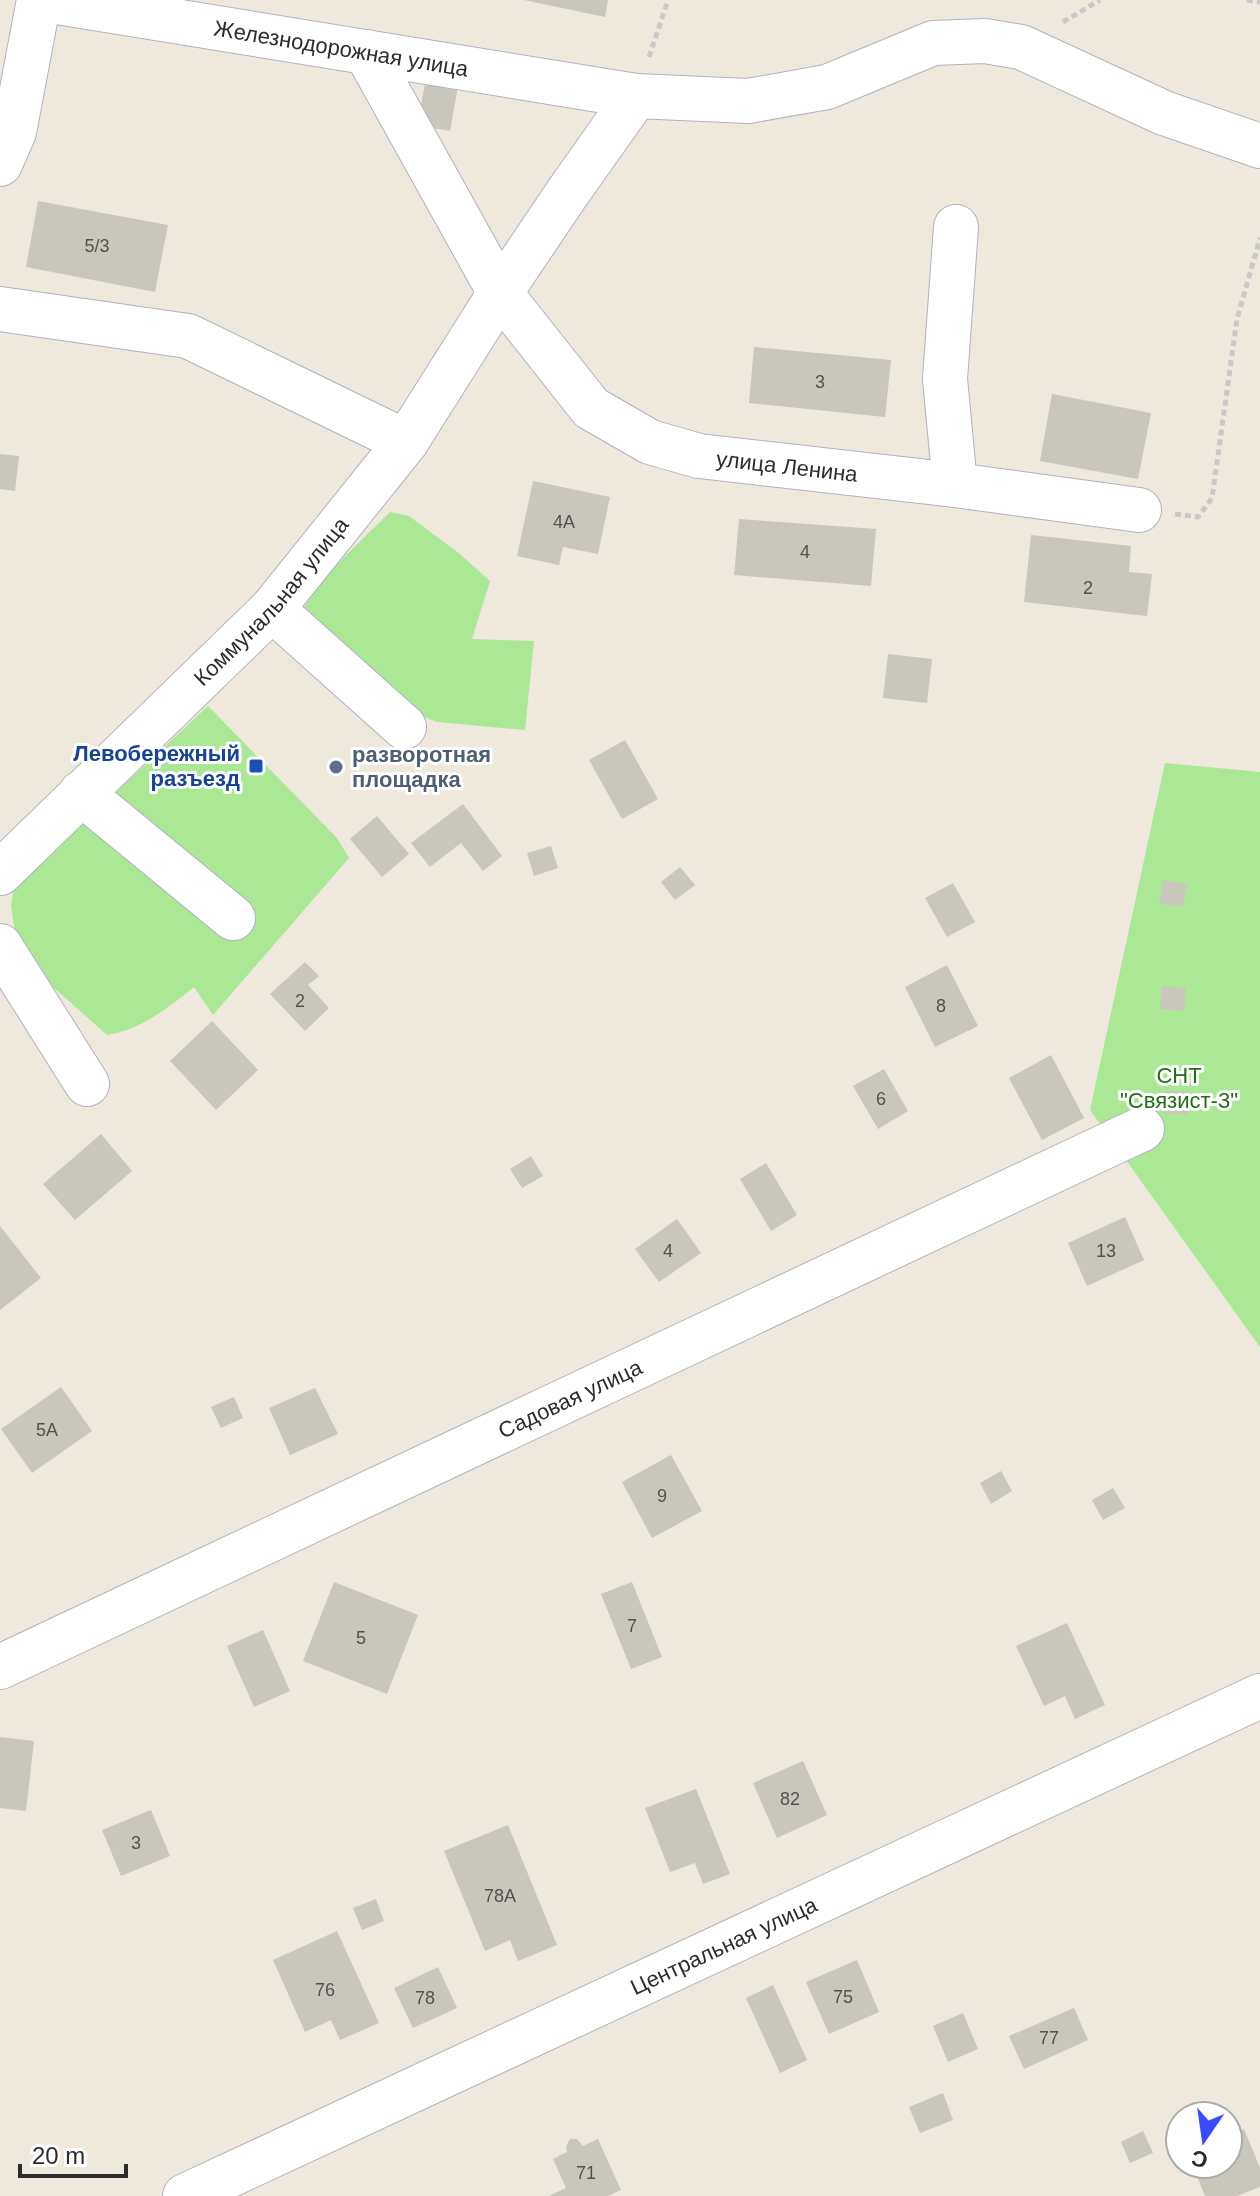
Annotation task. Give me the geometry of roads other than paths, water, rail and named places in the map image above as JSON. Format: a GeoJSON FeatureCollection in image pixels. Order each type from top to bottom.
{"type":"FeatureCollection","features":[{"type":"Feature","properties":{"kind":"street","name":"Железнодорожная улица"},"geometry":{"type":"LineString","coordinates":[[42,0],[636,96],[748,101],[827,87],[933,43],[985,41],[1021,47],[1164,113],[1260,146]]}},
{"type":"Feature","properties":{"kind":"street"},"geometry":{"type":"LineString","coordinates":[[0,164],[14,132],[42,0]]}},
{"type":"Feature","properties":{"kind":"street","name":"улица Ленина"},"geometry":{"type":"LineString","coordinates":[[366,52],[500,293],[591,408],[650,442],[699,456],[955,485],[1139,510]]}},
{"type":"Feature","properties":{"kind":"street","name":"Коммунальная улица"},"geometry":{"type":"LineString","coordinates":[[0,873],[272,609],[406,442],[500,293],[636,96]]}},
{"type":"Feature","properties":{"kind":"street"},"geometry":{"type":"LineString","coordinates":[[955,485],[945,379],[956,227]]}},
{"type":"Feature","properties":{"kind":"street"},"geometry":{"type":"LineString","coordinates":[[0,309],[188,336],[406,442]]}},
{"type":"Feature","properties":{"kind":"street"},"geometry":{"type":"LineString","coordinates":[[272,609],[404,727]]}},
{"type":"Feature","properties":{"kind":"street"},"geometry":{"type":"LineString","coordinates":[[81,793],[233,918]]}},
{"type":"Feature","properties":{"kind":"street"},"geometry":{"type":"LineString","coordinates":[[0,946],[87,1084]]}},
{"type":"Feature","properties":{"kind":"street","name":"Садовая улица"},"geometry":{"type":"LineString","coordinates":[[0,1667],[1142,1129]]}},
{"type":"Feature","properties":{"kind":"street","name":"Центральная улица"},"geometry":{"type":"LineString","coordinates":[[185,2196],[1260,1696]]}},
{"type":"Feature","properties":{"kind":"place","name":"Левобережный разъезд"},"geometry":{"type":"Point","coordinates":[256,766]}},
{"type":"Feature","properties":{"kind":"place","name":"разворотная площадка"},"geometry":{"type":"Point","coordinates":[336,767]}},
{"type":"Feature","properties":{"kind":"park label","name":"СНТ \"Связист-3\""},"geometry":{"type":"Point","coordinates":[1179,1088]}}]}
